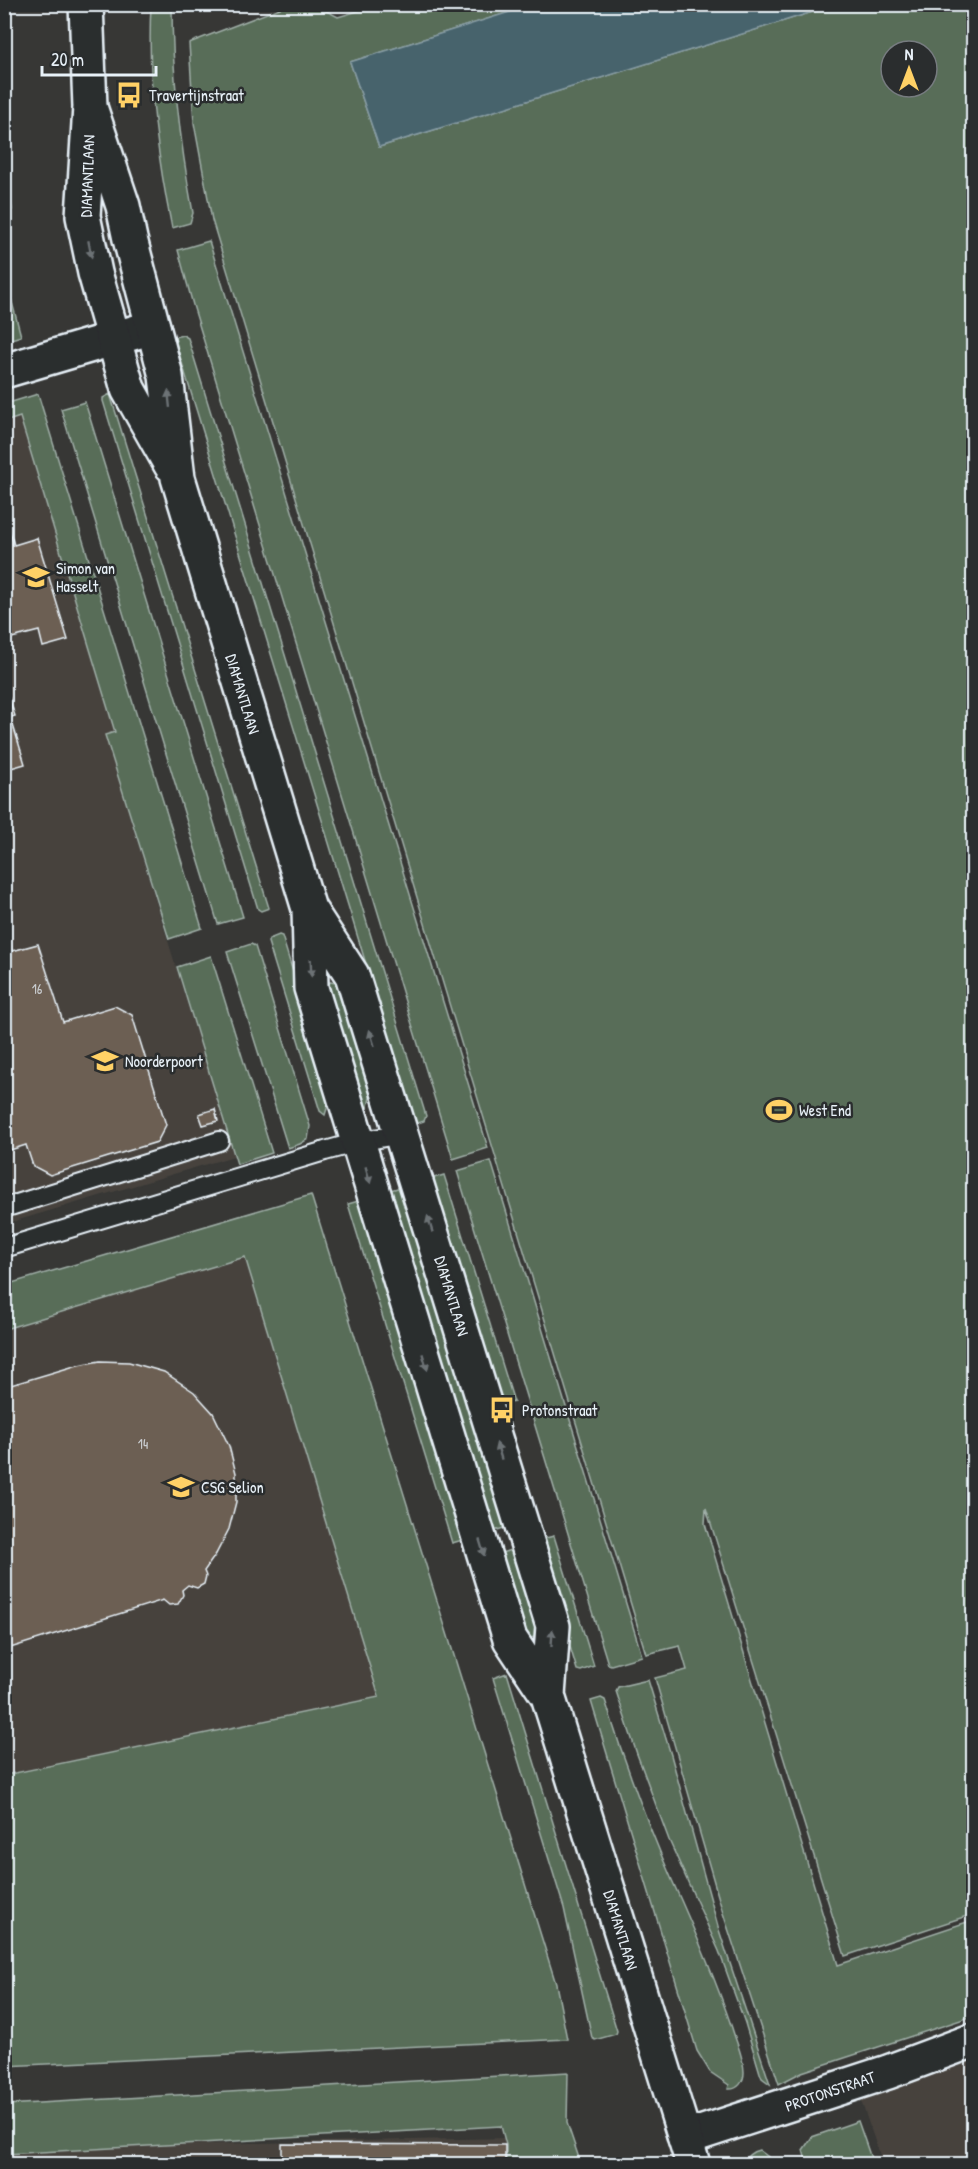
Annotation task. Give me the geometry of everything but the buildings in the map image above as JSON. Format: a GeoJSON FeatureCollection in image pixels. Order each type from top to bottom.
{"type":"FeatureCollection","features":[{"type":"Feature","properties":{"kind":"street","name":"DIAMANTLAAN"},"geometry":{"type":"LineString","coordinates":[[86,4],[90,107],[83,216],[95,273],[128,389],[178,478]]}},
{"type":"Feature","properties":{"kind":"street","name":"DIAMANTLAAN"},"geometry":{"type":"LineString","coordinates":[[90,107],[123,206],[166,376],[178,478],[309,909],[311,988],[510,1639],[548,1696],[689,2151]]}},
{"type":"Feature","properties":{"kind":"street"},"geometry":{"type":"LineString","coordinates":[[4,371],[153,327]]}},
{"type":"Feature","properties":{"kind":"street","name":"DIAMANTLAAN"},"geometry":{"type":"LineString","coordinates":[[309,909],[352,975],[553,1626],[548,1696]]}},
{"type":"Feature","properties":{"kind":"street","name":"PROTONSTRAAT"},"geometry":{"type":"LineString","coordinates":[[689,2151],[974,2040]]}},
{"type":"Feature","properties":{"kind":"lane"},"geometry":{"type":"LineString","coordinates":[[4,1248],[358,1142],[401,1134]]}},
{"type":"Feature","properties":{"kind":"lane"},"geometry":{"type":"LineString","coordinates":[[4,1208],[219,1141]]}},
{"type":"Feature","properties":{"kind":"shaded area","name":"Noorderpoort"},"geometry":{"type":"Polygon","coordinates":[[[20,417],[115,732],[105,735],[234,1156],[5,1224],[4,422],[20,417]]]}},
{"type":"Feature","properties":{"kind":"shaded area","name":"CSG Selion"},"geometry":{"type":"Polygon","coordinates":[[[271,1206],[379,1697],[5,1775],[5,1285],[271,1206]]]}},
{"type":"Feature","properties":{"kind":"shaded area"},"geometry":{"type":"Polygon","coordinates":[[[973,2060],[973,2164],[883,2164],[860,2098],[973,2060]]]}},
{"type":"Feature","properties":{"kind":"shaded area"},"geometry":{"type":"Polygon","coordinates":[[[509,2138],[509,2164],[5,2164],[4,2148],[509,2138]]]}},
{"type":"Feature","properties":{"kind":"green space"},"geometry":{"type":"Polygon","coordinates":[[[151,5],[172,5],[173,57],[178,109],[193,213],[190,223],[172,228],[154,117],[150,61],[151,5]]]}},
{"type":"Feature","properties":{"kind":"green space","name":"West End"},"geometry":{"type":"Polygon","coordinates":[[[288,5],[315,5],[338,17],[378,5],[532,5],[350,62],[379,147],[835,5],[973,5],[973,1914],[845,1956],[706,1508],[705,1524],[838,1965],[973,1920],[973,2016],[802,2072],[779,2084],[723,1913],[655,1678],[687,1670],[680,1646],[646,1654],[212,220],[194,123],[189,43],[288,5]]]}},
{"type":"Feature","properties":{"kind":"green space"},"geometry":{"type":"Polygon","coordinates":[[[4,154],[12,210],[5,212],[4,154]]]}},
{"type":"Feature","properties":{"kind":"green space"},"geometry":{"type":"Polygon","coordinates":[[[209,241],[488,1148],[453,1159],[178,250],[209,241]]]}},
{"type":"Feature","properties":{"kind":"green space"},"geometry":{"type":"Polygon","coordinates":[[[5,276],[21,336],[4,341],[5,276]]]}},
{"type":"Feature","properties":{"kind":"green space"},"geometry":{"type":"Polygon","coordinates":[[[183,335],[188,338],[426,1116],[424,1121],[415,1124],[174,337],[183,335]]]}},
{"type":"Feature","properties":{"kind":"green space"},"geometry":{"type":"Polygon","coordinates":[[[38,394],[202,928],[169,939],[105,735],[115,732],[20,417],[5,422],[5,404],[38,394]]]}},
{"type":"Feature","properties":{"kind":"green space"},"geometry":{"type":"Polygon","coordinates":[[[110,394],[269,908],[261,911],[258,909],[103,401],[103,398],[110,394]]]}},
{"type":"Feature","properties":{"kind":"green space"},"geometry":{"type":"Polygon","coordinates":[[[85,402],[243,917],[218,924],[61,409],[85,402]]]}},
{"type":"Feature","properties":{"kind":"green space"},"geometry":{"type":"Polygon","coordinates":[[[282,936],[328,1087],[329,1102],[325,1115],[320,1111],[268,942],[269,939],[282,936]]]}},
{"type":"Feature","properties":{"kind":"green space"},"geometry":{"type":"Polygon","coordinates":[[[251,944],[255,946],[310,1126],[308,1139],[288,1148],[227,952],[251,944]]]}},
{"type":"Feature","properties":{"kind":"green space"},"geometry":{"type":"Polygon","coordinates":[[[211,956],[272,1153],[237,1164],[177,967],[211,956]]]}},
{"type":"Feature","properties":{"kind":"green space"},"geometry":{"type":"Polygon","coordinates":[[[330,982],[338,986],[372,1090],[368,1106],[364,1110],[327,986],[330,982]]]}},
{"type":"Feature","properties":{"kind":"green space"},"geometry":{"type":"Polygon","coordinates":[[[491,1161],[642,1656],[611,1665],[608,1664],[457,1171],[491,1161]]]}},
{"type":"Feature","properties":{"kind":"green space"},"geometry":{"type":"Polygon","coordinates":[[[444,1175],[514,1402],[497,1407],[427,1180],[444,1175]]]}},
{"type":"Feature","properties":{"kind":"green space"},"geometry":{"type":"Polygon","coordinates":[[[405,1186],[510,1526],[488,1533],[383,1192],[405,1186]]]}},
{"type":"Feature","properties":{"kind":"green space"},"geometry":{"type":"Polygon","coordinates":[[[311,1195],[556,1984],[567,2039],[5,2066],[5,1775],[379,1697],[245,1257],[5,1329],[5,1285],[311,1195]]]}},
{"type":"Feature","properties":{"kind":"green space"},"geometry":{"type":"Polygon","coordinates":[[[362,1200],[466,1539],[452,1543],[348,1204],[362,1200]]]}},
{"type":"Feature","properties":{"kind":"green space"},"geometry":{"type":"Polygon","coordinates":[[[554,1536],[594,1666],[581,1671],[577,1670],[538,1540],[554,1536]]]}},
{"type":"Feature","properties":{"kind":"green space"},"geometry":{"type":"Polygon","coordinates":[[[517,1548],[536,1631],[535,1637],[530,1638],[527,1637],[495,1555],[517,1548]]]}},
{"type":"Feature","properties":{"kind":"green space"},"geometry":{"type":"Polygon","coordinates":[[[507,1673],[617,2031],[616,2034],[595,2040],[592,2038],[564,1908],[493,1678],[507,1673]]]}},
{"type":"Feature","properties":{"kind":"green space"},"geometry":{"type":"Polygon","coordinates":[[[648,1680],[719,1930],[770,2084],[762,2078],[760,2073],[719,1951],[669,1840],[616,1691],[618,1687],[648,1680]]]}},
{"type":"Feature","properties":{"kind":"green space"},"geometry":{"type":"Polygon","coordinates":[[[601,1698],[605,1700],[662,1858],[719,1990],[744,2067],[742,2082],[735,2088],[728,2089],[729,2085],[710,2072],[697,2051],[591,1701],[601,1698]]]}},
{"type":"Feature","properties":{"kind":"green space"},"geometry":{"type":"Polygon","coordinates":[[[568,2072],[567,2123],[581,2164],[506,2164],[506,2145],[501,2126],[5,2154],[5,2105],[568,2072]]]}},
{"type":"Feature","properties":{"kind":"green space"},"geometry":{"type":"Polygon","coordinates":[[[858,2121],[873,2164],[807,2164],[803,2150],[812,2137],[858,2121]]]}},
{"type":"Feature","properties":{"kind":"green space"},"geometry":{"type":"Polygon","coordinates":[[[759,2150],[771,2159],[773,2164],[742,2164],[751,2153],[759,2150]]]}},
{"type":"Feature","properties":{"kind":"water"},"geometry":{"type":"Polygon","coordinates":[[[532,5],[835,5],[379,147],[350,62],[532,5]]]}},
{"type":"Feature","properties":{"kind":"place","name":"Travertijnstraat"},"geometry":{"type":"Point","coordinates":[129,95]}},
{"type":"Feature","properties":{"kind":"place","name":"Simon van Hasselt"},"geometry":{"type":"Point","coordinates":[36,577]}},
{"type":"Feature","properties":{"kind":"place","name":"Noorderpoort"},"geometry":{"type":"Point","coordinates":[105,1061]}},
{"type":"Feature","properties":{"kind":"place","name":"West End"},"geometry":{"type":"Point","coordinates":[779,1110]}},
{"type":"Feature","properties":{"kind":"place","name":"Protonstraat"},"geometry":{"type":"Point","coordinates":[502,1410]}},
{"type":"Feature","properties":{"kind":"place","name":"CSG Selion"},"geometry":{"type":"Point","coordinates":[181,1487]}}]}
